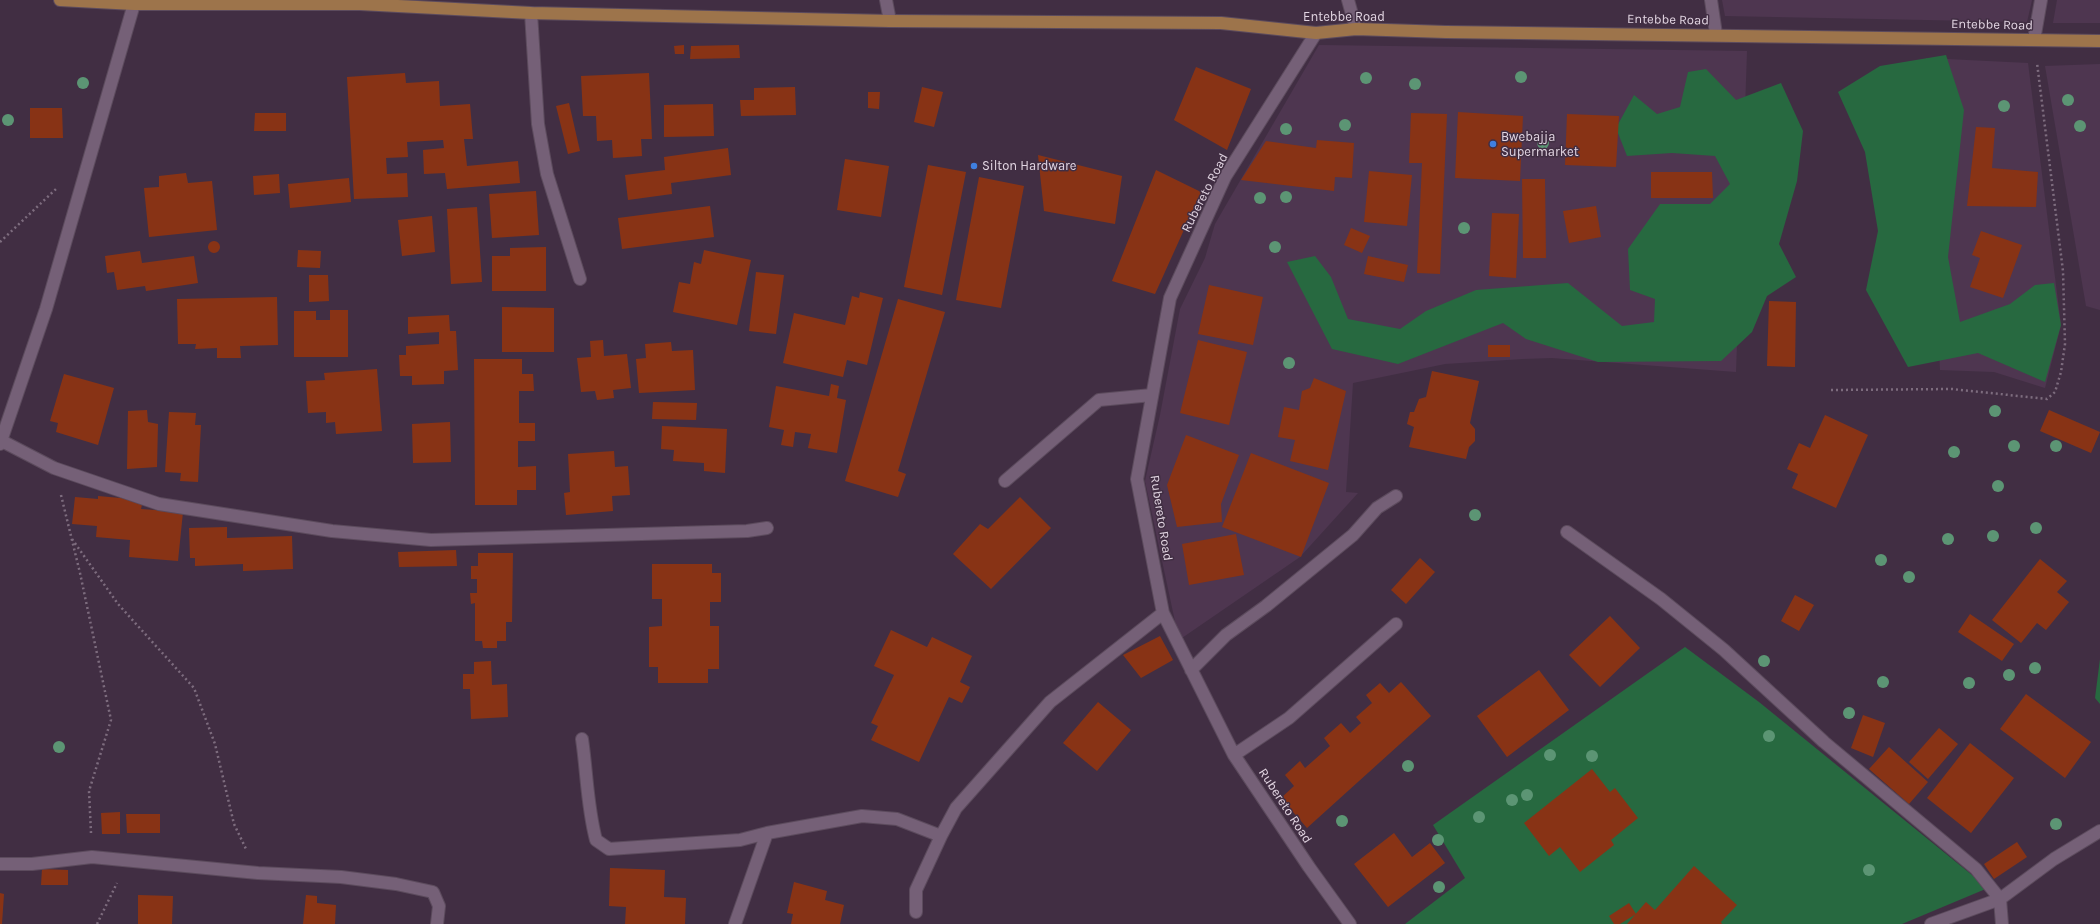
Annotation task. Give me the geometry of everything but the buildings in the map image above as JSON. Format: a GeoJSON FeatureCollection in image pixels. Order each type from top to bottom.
{"type":"FeatureCollection","features":[{"type":"Feature","properties":{"kind":"main road","name":"Entebbe Road"},"geometry":{"type":"LineString","coordinates":[[60,0],[134,4],[292,2],[531,13],[890,21],[1221,23],[1316,33],[1356,29],[1446,32],[1716,34],[2100,41]]}},
{"type":"Feature","properties":{"kind":"street"},"geometry":{"type":"LineString","coordinates":[[886,0],[890,21]]}},
{"type":"Feature","properties":{"kind":"street"},"geometry":{"type":"LineString","coordinates":[[1348,0],[1356,29]]}},
{"type":"Feature","properties":{"kind":"street"},"geometry":{"type":"LineString","coordinates":[[1711,0],[1716,34]]}},
{"type":"Feature","properties":{"kind":"street"},"geometry":{"type":"LineString","coordinates":[[2034,40],[2041,0]]}},
{"type":"Feature","properties":{"kind":"street"},"geometry":{"type":"LineString","coordinates":[[134,4],[46,309],[0,442],[54,468],[159,504],[373,536],[431,540],[747,531],[767,528]]}},
{"type":"Feature","properties":{"kind":"street"},"geometry":{"type":"LineString","coordinates":[[531,13],[538,124],[547,174],[580,279]]}},
{"type":"Feature","properties":{"kind":"street","name":"Rubereto Road"},"geometry":{"type":"LineString","coordinates":[[1316,33],[1225,178],[1170,298],[1137,479],[1163,613],[1234,755],[1309,867],[1350,924]]}},
{"type":"Feature","properties":{"kind":"street"},"geometry":{"type":"LineString","coordinates":[[1005,481],[1099,400],[1152,395]]}},
{"type":"Feature","properties":{"kind":"street"},"geometry":{"type":"LineString","coordinates":[[1191,670],[1226,635],[1266,606],[1353,535],[1377,508],[1396,496]]}},
{"type":"Feature","properties":{"kind":"street"},"geometry":{"type":"LineString","coordinates":[[1567,532],[1661,599],[1724,650],[1824,742],[1976,869],[2000,899],[2002,924]]}},
{"type":"Feature","properties":{"kind":"street"},"geometry":{"type":"LineString","coordinates":[[916,912],[916,890],[941,836],[956,808],[1050,702],[1163,613]]}},
{"type":"Feature","properties":{"kind":"street"},"geometry":{"type":"LineString","coordinates":[[1234,755],[1289,718],[1396,624]]}},
{"type":"Feature","properties":{"kind":"street"},"geometry":{"type":"LineString","coordinates":[[582,739],[588,783],[587,799],[594,833],[596,840],[609,849],[740,840],[767,833],[862,816],[897,819],[941,836]]}},
{"type":"Feature","properties":{"kind":"street"},"geometry":{"type":"LineString","coordinates":[[1931,924],[2000,899],[2054,859],[2100,831]]}},
{"type":"Feature","properties":{"kind":"street"},"geometry":{"type":"LineString","coordinates":[[736,924],[767,833]]}},
{"type":"Feature","properties":{"kind":"street"},"geometry":{"type":"LineString","coordinates":[[0,864],[32,864],[92,857],[258,873],[341,877],[396,884],[433,892],[438,906],[437,924]]}},
{"type":"Feature","properties":{"kind":"path"},"geometry":{"type":"LineString","coordinates":[[1831,390],[1952,388],[2047,399],[2055,392],[2061,372],[2065,344],[2063,272],[2034,40]]}},
{"type":"Feature","properties":{"kind":"path"},"geometry":{"type":"LineString","coordinates":[[0,242],[57,188]]}},
{"type":"Feature","properties":{"kind":"path"},"geometry":{"type":"LineString","coordinates":[[54,468],[80,574],[111,720],[89,791],[92,857]]}},
{"type":"Feature","properties":{"kind":"path"},"geometry":{"type":"LineString","coordinates":[[71,537],[118,604],[194,688],[215,744],[234,824],[258,873]]}},
{"type":"Feature","properties":{"kind":"path"},"geometry":{"type":"LineString","coordinates":[[97,924],[128,861]]}},
{"type":"Feature","properties":{"kind":"shaded area"},"geometry":{"type":"Polygon","coordinates":[[[1722,0],[2032,0],[2027,22],[1725,16],[1722,0]]]}},
{"type":"Feature","properties":{"kind":"shaded area"},"geometry":{"type":"Polygon","coordinates":[[[2057,0],[2100,0],[2100,23],[2053,23],[2057,0]]]}},
{"type":"Feature","properties":{"kind":"shaded area"},"geometry":{"type":"Polygon","coordinates":[[[1319,45],[1747,51],[1736,372],[1552,358],[1445,364],[1353,383],[1346,492],[1358,493],[1300,557],[1179,640],[1145,481],[1160,415],[1180,309],[1205,258],[1215,224],[1319,45]]]}},
{"type":"Feature","properties":{"kind":"shaded area"},"geometry":{"type":"Polygon","coordinates":[[[1926,58],[2028,63],[2061,325],[2045,388],[1994,372],[1940,370],[1926,58]]]}},
{"type":"Feature","properties":{"kind":"shaded area"},"geometry":{"type":"Polygon","coordinates":[[[2100,64],[2100,310],[2086,306],[2045,66],[2100,64]]]}},
{"type":"Feature","properties":{"kind":"green space"},"geometry":{"type":"Polygon","coordinates":[[[1946,55],[1964,110],[1948,257],[1960,322],[2010,304],[2035,285],[2054,283],[2061,325],[2045,382],[1978,353],[1908,367],[1866,290],[1878,231],[1865,152],[1838,92],[1880,66],[1946,55]]]}},
{"type":"Feature","properties":{"kind":"green space"},"geometry":{"type":"Polygon","coordinates":[[[1706,69],[1736,100],[1781,83],[1803,131],[1797,181],[1779,244],[1796,277],[1767,296],[1752,332],[1721,361],[1598,362],[1526,339],[1503,323],[1398,364],[1332,349],[1287,262],[1315,256],[1331,277],[1348,319],[1400,329],[1426,311],[1476,290],[1568,283],[1622,326],[1654,322],[1655,299],[1630,290],[1628,249],[1660,204],[1710,204],[1730,184],[1715,156],[1672,153],[1627,156],[1616,128],[1634,95],[1657,114],[1680,107],[1688,72],[1706,69]]]}},
{"type":"Feature","properties":{"kind":"green space"},"geometry":{"type":"Polygon","coordinates":[[[1685,647],[1759,702],[1988,888],[1902,924],[1405,924],[1465,878],[1433,825],[1685,647]]]}},
{"type":"Feature","properties":{"kind":"green space"},"geometry":{"type":"Polygon","coordinates":[[[2100,659],[2100,704],[2095,698],[2100,659]]]}},
{"type":"Feature","properties":{"kind":"place","name":"Bwebajja Supermarket"},"geometry":{"type":"Point","coordinates":[1493,144]}},
{"type":"Feature","properties":{"kind":"place","name":"Silton Hardware"},"geometry":{"type":"Point","coordinates":[974,166]}}]}
